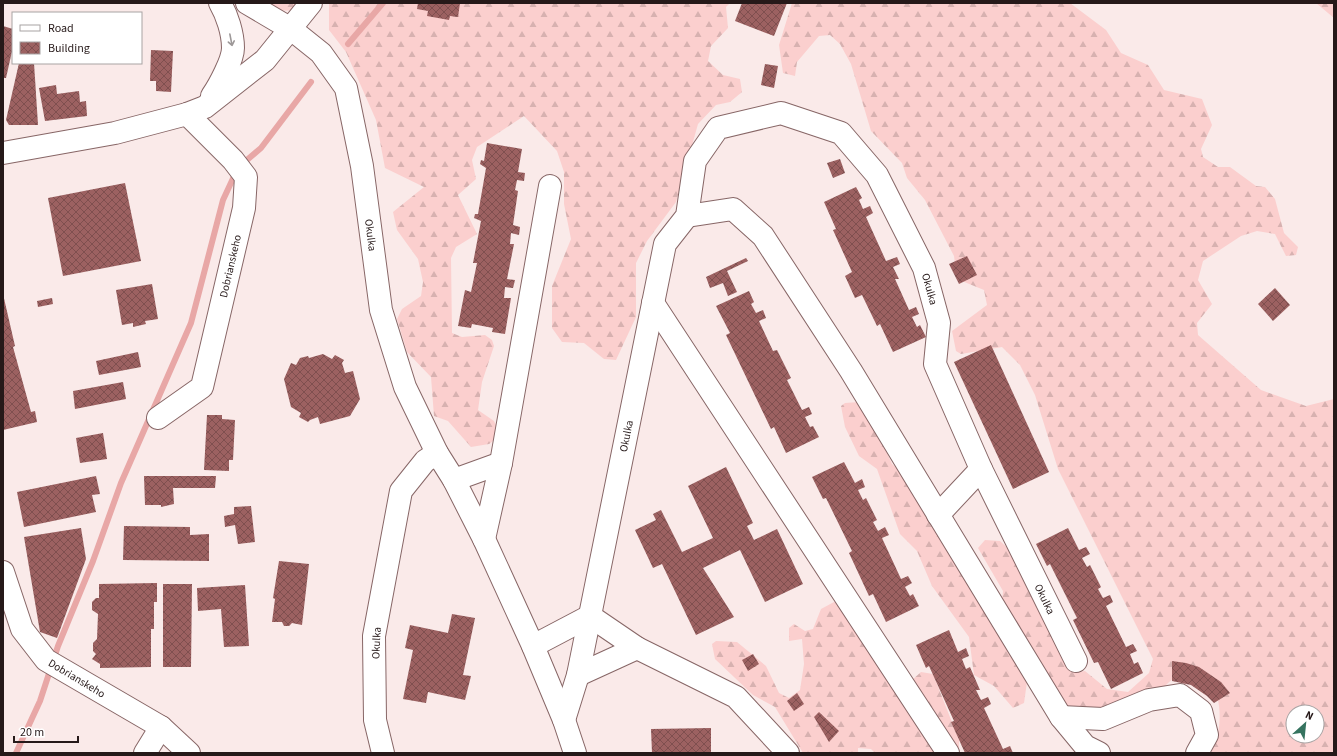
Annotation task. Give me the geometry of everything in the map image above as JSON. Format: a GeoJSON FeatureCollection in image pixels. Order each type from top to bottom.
{"type":"FeatureCollection","features":[{"type":"Feature","properties":{"kind":"street"},"geometry":{"type":"LineString","coordinates":[[196,110],[222,82],[233,49],[226,13],[220,3]]}},
{"type":"Feature","properties":{"kind":"street","name":"Okulka"},"geometry":{"type":"LineString","coordinates":[[247,3],[292,29],[322,55],[346,88],[362,166],[381,310],[405,387],[437,453],[454,480],[484,539],[533,646],[576,753]]}},
{"type":"Feature","properties":{"kind":"street"},"geometry":{"type":"LineString","coordinates":[[3,153],[114,133],[196,110],[265,60],[292,29],[311,3]]}},
{"type":"Feature","properties":{"kind":"street","name":"Dobrianskeho"},"geometry":{"type":"LineString","coordinates":[[158,418],[202,387],[244,208],[246,177],[196,110]]}},
{"type":"Feature","properties":{"kind":"street","name":"Okulka"},"geometry":{"type":"LineString","coordinates":[[564,720],[578,675],[666,244],[686,216],[695,161],[718,128],[781,113],[841,133],[878,175],[924,268],[939,323],[936,364],[981,469],[1076,661]]}},
{"type":"Feature","properties":{"kind":"street"},"geometry":{"type":"LineString","coordinates":[[484,539],[501,462],[550,186]]}},
{"type":"Feature","properties":{"kind":"street"},"geometry":{"type":"LineString","coordinates":[[686,216],[733,209],[763,236],[851,371],[1061,717],[1085,746],[1099,753]]}},
{"type":"Feature","properties":{"kind":"street"},"geometry":{"type":"LineString","coordinates":[[653,303],[948,753]]}},
{"type":"Feature","properties":{"kind":"street","name":"Okulka"},"geometry":{"type":"LineString","coordinates":[[383,753],[375,720],[374,636],[402,491],[425,461],[437,453]]}},
{"type":"Feature","properties":{"kind":"street"},"geometry":{"type":"LineString","coordinates":[[454,480],[501,462]]}},
{"type":"Feature","properties":{"kind":"street"},"geometry":{"type":"LineString","coordinates":[[938,515],[981,469]]}},
{"type":"Feature","properties":{"kind":"street","name":"Dobrianskeho"},"geometry":{"type":"LineString","coordinates":[[3,572],[22,629],[46,660],[161,727],[189,753]]}},
{"type":"Feature","properties":{"kind":"street"},"geometry":{"type":"LineString","coordinates":[[533,646],[590,616],[637,648],[736,697],[788,753]]}},
{"type":"Feature","properties":{"kind":"street"},"geometry":{"type":"LineString","coordinates":[[578,675],[637,648]]}},
{"type":"Feature","properties":{"kind":"street"},"geometry":{"type":"LineString","coordinates":[[1061,717],[1103,719],[1149,700],[1180,695],[1201,711],[1207,735],[1197,753]]}},
{"type":"Feature","properties":{"kind":"street"},"geometry":{"type":"LineString","coordinates":[[145,753],[161,727]]}},
{"type":"Feature","properties":{"kind":"green space"},"geometry":{"type":"Polygon","coordinates":[[[251,3],[307,3],[296,9],[276,10],[255,6],[251,3]]]}},
{"type":"Feature","properties":{"kind":"green space"},"geometry":{"type":"Polygon","coordinates":[[[329,3],[730,3],[726,7],[728,28],[711,46],[708,61],[723,75],[740,79],[742,92],[730,102],[716,105],[698,124],[676,202],[647,241],[636,263],[636,317],[616,360],[604,359],[584,343],[562,342],[552,328],[552,286],[571,239],[564,204],[564,172],[557,151],[524,116],[477,147],[472,160],[476,179],[458,195],[477,234],[456,247],[451,258],[452,333],[462,337],[485,335],[492,340],[494,346],[482,382],[478,410],[494,421],[501,435],[489,444],[471,447],[448,421],[434,416],[431,377],[407,352],[397,319],[402,309],[421,296],[423,282],[418,259],[397,230],[393,212],[424,187],[385,168],[376,120],[346,52],[329,30],[329,3]]]}},
{"type":"Feature","properties":{"kind":"green space"},"geometry":{"type":"Polygon","coordinates":[[[792,3],[1070,3],[1106,30],[1121,53],[1148,65],[1164,90],[1202,99],[1212,125],[1201,149],[1203,157],[1218,167],[1230,167],[1256,186],[1265,187],[1275,199],[1284,233],[1298,247],[1296,255],[1286,256],[1275,234],[1257,231],[1241,236],[1203,261],[1198,280],[1212,304],[1197,323],[1198,335],[1261,390],[1306,406],[1334,399],[1334,753],[1211,753],[1218,732],[1220,717],[1217,696],[1178,674],[1155,695],[1081,726],[1027,682],[1024,703],[1013,708],[994,686],[974,675],[969,637],[932,586],[917,551],[900,534],[877,469],[859,456],[845,427],[841,406],[845,403],[859,402],[869,413],[892,464],[903,474],[948,536],[969,587],[988,609],[1001,611],[1003,591],[978,548],[985,540],[1000,541],[1016,556],[1020,572],[1033,585],[1061,653],[1078,672],[1085,671],[1107,689],[1128,692],[1149,673],[1153,659],[1058,469],[1035,395],[1020,365],[1002,347],[961,354],[956,351],[952,331],[987,305],[984,290],[957,279],[954,256],[925,200],[907,178],[902,163],[871,131],[851,64],[840,44],[830,35],[819,36],[797,62],[795,76],[783,73],[779,45],[792,3]]]}},
{"type":"Feature","properties":{"kind":"green space"},"geometry":{"type":"Polygon","coordinates":[[[1316,3],[1334,3],[1334,18],[1316,3]]]}},
{"type":"Feature","properties":{"kind":"green space"},"geometry":{"type":"Polygon","coordinates":[[[834,602],[857,606],[911,681],[921,672],[933,674],[959,740],[959,753],[875,753],[871,749],[858,748],[858,753],[803,753],[775,707],[753,695],[715,659],[712,644],[716,641],[737,642],[766,666],[779,693],[789,698],[800,690],[804,664],[802,639],[789,641],[789,628],[794,624],[805,631],[813,629],[821,609],[834,602]]]}},
{"type":"Feature","properties":{"kind":"building"},"geometry":{"type":"Polygon","coordinates":[[[418,3],[460,3],[458,17],[450,16],[449,20],[427,16],[428,11],[417,9],[418,3]]]}},
{"type":"Feature","properties":{"kind":"building"},"geometry":{"type":"Polygon","coordinates":[[[742,3],[787,3],[774,36],[735,21],[742,3]]]}},
{"type":"Feature","properties":{"kind":"building"},"geometry":{"type":"Polygon","coordinates":[[[3,26],[12,29],[12,51],[6,78],[3,78],[3,26]]]}},
{"type":"Feature","properties":{"kind":"building"},"geometry":{"type":"Polygon","coordinates":[[[151,50],[173,51],[171,92],[156,91],[156,81],[150,81],[151,50]]]}},
{"type":"Feature","properties":{"kind":"building"},"geometry":{"type":"Polygon","coordinates":[[[19,64],[34,64],[38,125],[9,125],[6,120],[19,64]]]}},
{"type":"Feature","properties":{"kind":"building"},"geometry":{"type":"Polygon","coordinates":[[[765,64],[778,66],[774,88],[761,85],[765,64]]]}},
{"type":"Feature","properties":{"kind":"building"},"geometry":{"type":"Polygon","coordinates":[[[56,85],[57,94],[79,91],[80,102],[86,101],[87,116],[45,121],[39,88],[56,85]]]}},
{"type":"Feature","properties":{"kind":"building"},"geometry":{"type":"Polygon","coordinates":[[[487,143],[522,149],[518,172],[525,173],[524,181],[517,180],[515,190],[518,191],[513,225],[520,227],[519,235],[511,233],[510,244],[514,244],[507,279],[515,280],[513,288],[505,287],[504,298],[511,298],[505,334],[492,332],[493,328],[472,324],[471,328],[458,326],[465,290],[471,292],[477,263],[473,263],[481,221],[474,218],[475,214],[478,214],[486,168],[480,164],[481,160],[484,161],[487,143]]]}},
{"type":"Feature","properties":{"kind":"building"},"geometry":{"type":"Polygon","coordinates":[[[840,159],[845,173],[833,178],[827,163],[840,159]]]}},
{"type":"Feature","properties":{"kind":"building"},"geometry":{"type":"Polygon","coordinates":[[[125,183],[141,261],[63,276],[48,198],[125,183]]]}},
{"type":"Feature","properties":{"kind":"building"},"geometry":{"type":"Polygon","coordinates":[[[856,187],[862,198],[859,200],[863,209],[870,206],[873,213],[866,217],[886,261],[897,257],[900,264],[893,267],[899,279],[895,279],[909,310],[916,307],[919,314],[912,317],[917,327],[920,325],[926,337],[893,352],[880,324],[877,326],[862,295],[855,298],[845,276],[852,272],[833,230],[836,229],[824,202],[856,187]]]}},
{"type":"Feature","properties":{"kind":"building"},"geometry":{"type":"Polygon","coordinates":[[[967,256],[977,275],[959,284],[949,264],[967,256]]]}},
{"type":"Feature","properties":{"kind":"building"},"geometry":{"type":"Polygon","coordinates":[[[746,258],[748,261],[727,271],[737,292],[728,296],[723,283],[710,288],[706,277],[746,258]]]}},
{"type":"Feature","properties":{"kind":"building"},"geometry":{"type":"Polygon","coordinates":[[[152,284],[158,319],[145,321],[146,324],[133,327],[133,323],[122,325],[116,290],[152,284]]]}},
{"type":"Feature","properties":{"kind":"building"},"geometry":{"type":"Polygon","coordinates":[[[1275,288],[1290,305],[1273,321],[1258,304],[1275,288]]]}},
{"type":"Feature","properties":{"kind":"building"},"geometry":{"type":"Polygon","coordinates":[[[749,291],[754,302],[751,304],[756,313],[763,310],[766,318],[759,321],[773,351],[777,350],[791,378],[787,380],[802,410],[809,407],[812,414],[805,417],[810,427],[813,426],[819,437],[786,453],[774,427],[771,429],[726,335],[730,333],[716,306],[749,291]]]}},
{"type":"Feature","properties":{"kind":"building"},"geometry":{"type":"Polygon","coordinates":[[[3,294],[15,346],[13,347],[31,412],[35,411],[37,422],[3,430],[3,294]]]}},
{"type":"Feature","properties":{"kind":"building"},"geometry":{"type":"Polygon","coordinates":[[[52,298],[53,304],[38,307],[37,301],[52,298]]]}},
{"type":"Feature","properties":{"kind":"building"},"geometry":{"type":"Polygon","coordinates":[[[991,345],[1049,472],[1013,489],[954,362],[991,345]]]}},
{"type":"Feature","properties":{"kind":"building"},"geometry":{"type":"Polygon","coordinates":[[[138,352],[141,367],[99,375],[96,361],[138,352]]]}},
{"type":"Feature","properties":{"kind":"building"},"geometry":{"type":"Polygon","coordinates":[[[323,354],[332,359],[335,355],[344,360],[342,363],[345,373],[353,371],[360,399],[350,416],[320,424],[318,417],[308,422],[299,417],[301,413],[291,407],[284,379],[291,363],[296,365],[300,358],[308,356],[309,358],[323,354]]]}},
{"type":"Feature","properties":{"kind":"building"},"geometry":{"type":"Polygon","coordinates":[[[123,382],[126,399],[75,409],[73,391],[123,382]]]}},
{"type":"Feature","properties":{"kind":"building"},"geometry":{"type":"Polygon","coordinates":[[[207,415],[222,415],[222,419],[235,420],[233,460],[229,460],[229,471],[204,470],[207,415]]]}},
{"type":"Feature","properties":{"kind":"building"},"geometry":{"type":"Polygon","coordinates":[[[103,433],[107,459],[80,463],[76,438],[103,433]]]}},
{"type":"Feature","properties":{"kind":"building"},"geometry":{"type":"Polygon","coordinates":[[[844,462],[855,483],[862,479],[865,487],[858,490],[863,500],[866,498],[877,520],[873,522],[878,531],[885,527],[889,535],[882,538],[901,579],[908,576],[912,583],[905,587],[910,596],[913,594],[919,606],[886,622],[873,594],[869,596],[849,553],[852,551],[826,498],[823,499],[812,477],[844,462]]]}},
{"type":"Feature","properties":{"kind":"building"},"geometry":{"type":"Polygon","coordinates":[[[726,467],[753,523],[747,526],[754,540],[777,529],[803,584],[765,602],[740,550],[703,568],[734,617],[696,635],[662,564],[653,568],[635,530],[656,520],[653,514],[661,510],[682,552],[713,538],[688,486],[726,467]]]}},
{"type":"Feature","properties":{"kind":"building"},"geometry":{"type":"Polygon","coordinates":[[[96,476],[100,494],[92,495],[96,512],[24,527],[17,492],[96,476]]]}},
{"type":"Feature","properties":{"kind":"building"},"geometry":{"type":"Polygon","coordinates":[[[144,476],[216,476],[215,488],[173,488],[174,504],[161,507],[161,505],[145,505],[144,476]]]}},
{"type":"Feature","properties":{"kind":"building"},"geometry":{"type":"Polygon","coordinates":[[[251,506],[255,542],[238,544],[235,525],[225,527],[224,516],[234,514],[234,507],[251,506]]]}},
{"type":"Feature","properties":{"kind":"building"},"geometry":{"type":"Polygon","coordinates":[[[124,526],[190,527],[190,535],[209,534],[209,561],[123,560],[124,526]]]}},
{"type":"Feature","properties":{"kind":"building"},"geometry":{"type":"Polygon","coordinates":[[[81,528],[86,559],[57,638],[40,632],[24,537],[81,528]]]}},
{"type":"Feature","properties":{"kind":"building"},"geometry":{"type":"Polygon","coordinates":[[[1068,528],[1079,550],[1086,547],[1090,554],[1082,558],[1087,567],[1090,565],[1101,587],[1098,589],[1103,598],[1110,595],[1113,602],[1106,606],[1126,647],[1133,644],[1137,651],[1130,654],[1134,664],[1138,662],[1143,673],[1111,689],[1098,662],[1094,663],[1073,620],[1077,618],[1050,564],[1047,566],[1036,544],[1068,528]]]}},
{"type":"Feature","properties":{"kind":"building"},"geometry":{"type":"Polygon","coordinates":[[[279,561],[309,564],[302,625],[292,623],[289,626],[284,626],[282,622],[272,622],[275,599],[273,598],[279,561]]]}},
{"type":"Feature","properties":{"kind":"building"},"geometry":{"type":"Polygon","coordinates":[[[157,583],[157,602],[154,602],[154,629],[151,629],[151,667],[100,668],[100,664],[92,659],[96,654],[93,651],[93,643],[97,639],[98,614],[92,610],[92,602],[96,598],[99,598],[99,584],[157,583]]]}},
{"type":"Feature","properties":{"kind":"building"},"geometry":{"type":"Polygon","coordinates":[[[163,584],[192,584],[191,667],[163,667],[163,584]]]}},
{"type":"Feature","properties":{"kind":"building"},"geometry":{"type":"Polygon","coordinates":[[[245,585],[249,646],[224,647],[221,609],[198,611],[197,588],[245,585]]]}},
{"type":"Feature","properties":{"kind":"building"},"geometry":{"type":"Polygon","coordinates":[[[452,614],[475,618],[463,675],[471,676],[465,700],[428,692],[426,703],[403,699],[413,650],[405,648],[410,625],[448,633],[452,614]]]}},
{"type":"Feature","properties":{"kind":"building"},"geometry":{"type":"Polygon","coordinates":[[[949,630],[958,652],[966,648],[969,656],[962,659],[966,669],[970,667],[980,690],[976,690],[981,700],[988,697],[991,704],[984,708],[1003,749],[1010,746],[1013,753],[965,753],[951,722],[954,721],[929,666],[926,668],[916,645],[949,630]]]}},
{"type":"Feature","properties":{"kind":"building"},"geometry":{"type":"Polygon","coordinates":[[[753,654],[759,664],[748,671],[742,660],[753,654]]]}},
{"type":"Feature","properties":{"kind":"building"},"geometry":{"type":"Polygon","coordinates":[[[1172,661],[1199,667],[1221,682],[1230,693],[1214,703],[1191,685],[1172,681],[1172,661]]]}},
{"type":"Feature","properties":{"kind":"building"},"geometry":{"type":"Polygon","coordinates":[[[797,693],[804,704],[794,711],[787,701],[797,693]]]}},
{"type":"Feature","properties":{"kind":"building"},"geometry":{"type":"Polygon","coordinates":[[[819,712],[839,731],[829,742],[814,717],[819,712]]]}},
{"type":"Feature","properties":{"kind":"building"},"geometry":{"type":"Polygon","coordinates":[[[711,728],[711,753],[652,753],[651,729],[711,728]]]}},
{"type":"Feature","properties":{"kind":"waterway"},"geometry":{"type":"LineString","coordinates":[[348,44],[383,3]]}},
{"type":"Feature","properties":{"kind":"waterway"},"geometry":{"type":"LineString","coordinates":[[241,165],[261,148],[311,82]]}},
{"type":"Feature","properties":{"kind":"waterway"},"geometry":{"type":"LineString","coordinates":[[16,753],[40,701],[58,646],[93,561],[121,483],[191,323],[223,200],[236,172]]}}]}
